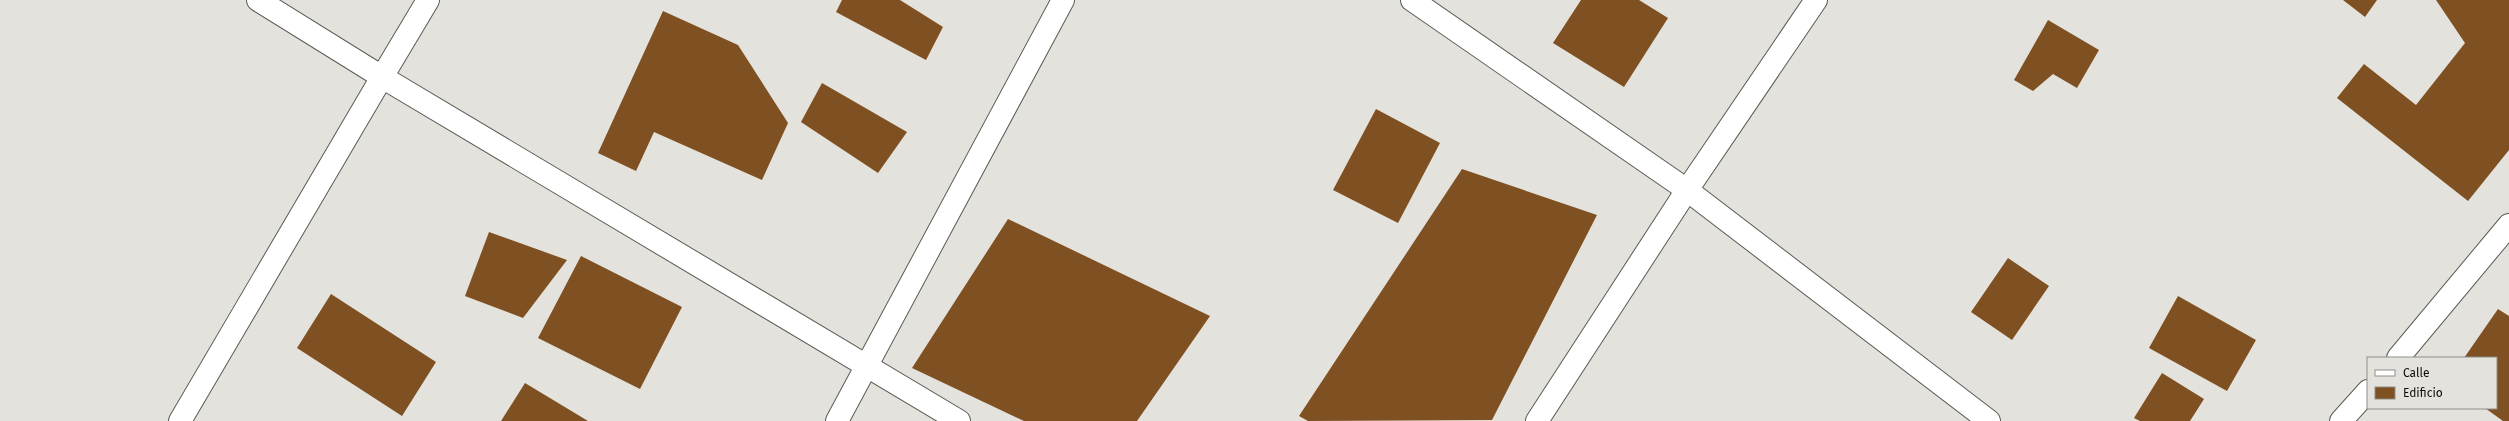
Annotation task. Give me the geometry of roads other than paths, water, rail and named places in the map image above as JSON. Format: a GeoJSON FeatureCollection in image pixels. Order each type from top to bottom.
{"type":"FeatureCollection","features":[{"type":"Feature","properties":{"kind":"street"},"geometry":{"type":"LineString","coordinates":[[258,0],[382,77],[959,421]]}},
{"type":"Feature","properties":{"kind":"street"},"geometry":{"type":"LineString","coordinates":[[180,421],[428,0]]}},
{"type":"Feature","properties":{"kind":"street"},"geometry":{"type":"LineString","coordinates":[[838,421],[1063,0]]}},
{"type":"Feature","properties":{"kind":"street"},"geometry":{"type":"LineString","coordinates":[[1412,0],[1687,190],[1989,421]]}},
{"type":"Feature","properties":{"kind":"street"},"geometry":{"type":"LineString","coordinates":[[1537,421],[1687,190],[1816,0]]}},
{"type":"Feature","properties":{"kind":"street"},"geometry":{"type":"LineString","coordinates":[[2399,357],[2509,225]]}},
{"type":"Feature","properties":{"kind":"street"},"geometry":{"type":"LineString","coordinates":[[2341,421],[2367,392]]}}]}
